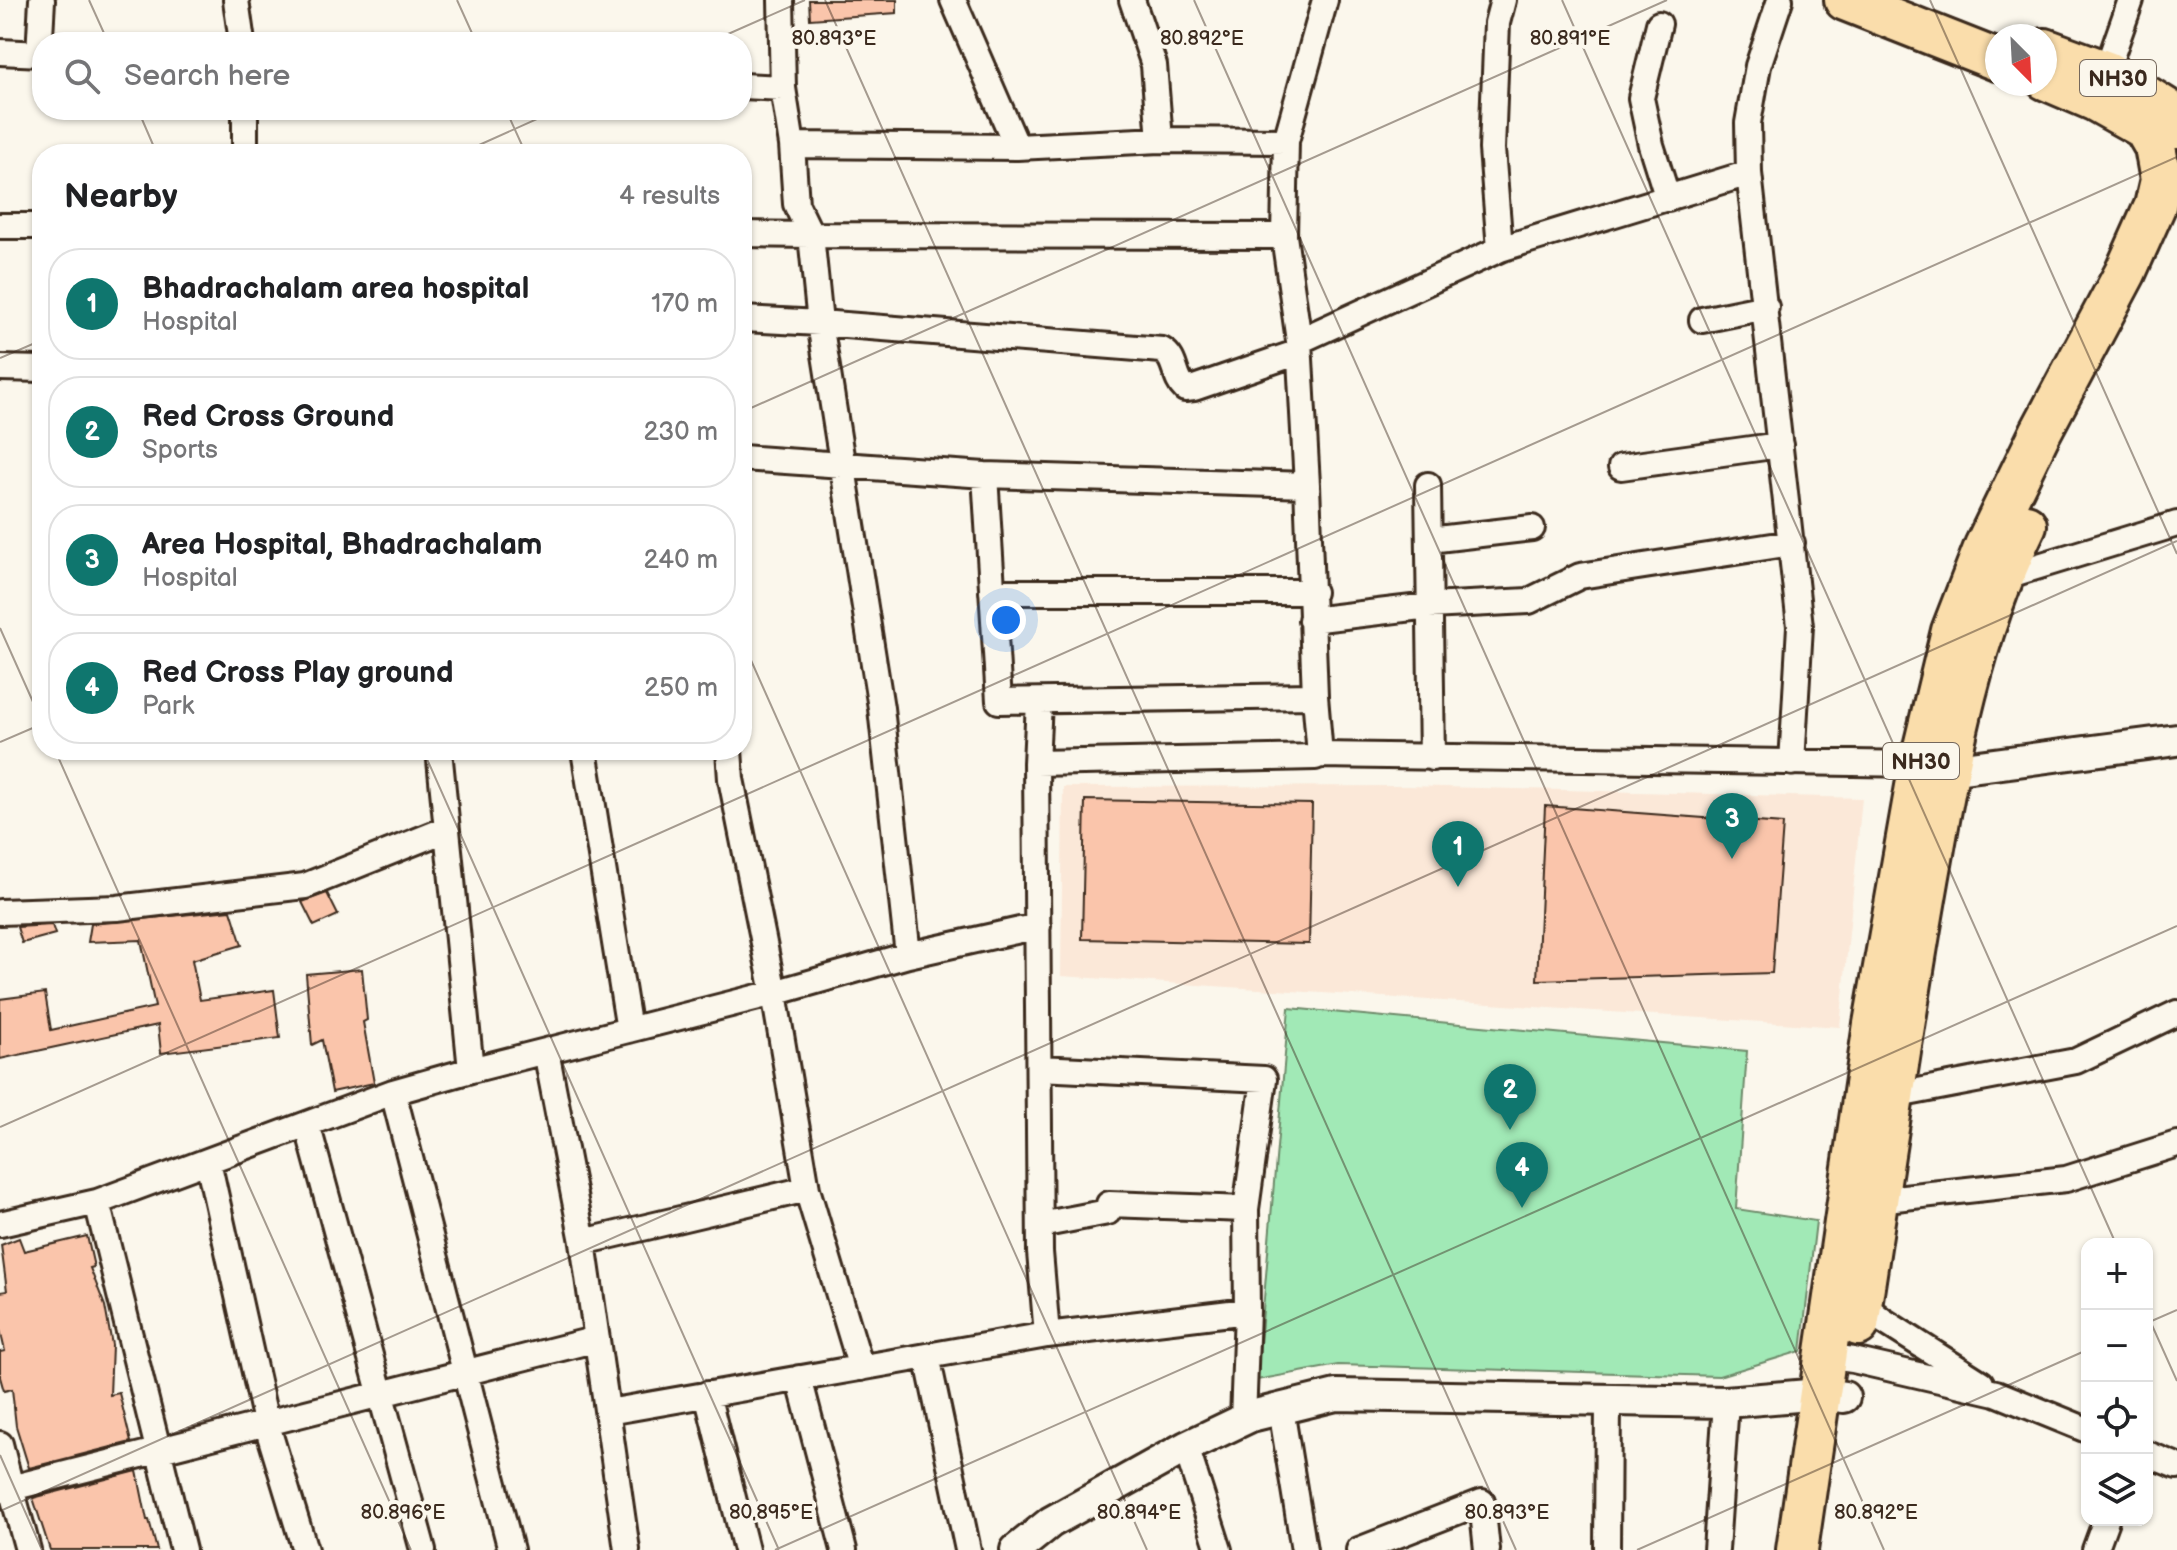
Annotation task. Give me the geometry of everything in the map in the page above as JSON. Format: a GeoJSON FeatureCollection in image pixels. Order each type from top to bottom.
{"type":"FeatureCollection","features":[{"type":"Feature","properties":{"kind":"highway"},"geometry":{"type":"LineString","coordinates":[[1845,0],[1985,55]]}},
{"type":"Feature","properties":{"kind":"highway"},"geometry":{"type":"LineString","coordinates":[[1922,0],[1985,25]]}},
{"type":"Feature","properties":{"kind":"highway","name":"NH30"},"geometry":{"type":"LineString","coordinates":[[1848,1302],[1877,1200],[1952,631],[1985,546],[2040,433],[2125,273],[2155,206],[2170,155],[2100,86],[2057,57]]}},
{"type":"Feature","properties":{"kind":"highway","name":"NH30"},"geometry":{"type":"LineString","coordinates":[[2057,81],[2100,86]]}},
{"type":"Feature","properties":{"kind":"highway","name":"NH30"},"geometry":{"type":"LineString","coordinates":[[1797,1550],[1848,1302],[1874,1024],[1934,767],[2003,577],[2065,446],[2150,285],[2177,225]]}},
{"type":"Feature","properties":{"kind":"highway","name":"NH30"},"geometry":{"type":"LineString","coordinates":[[1823,1550],[1835,1377]]}},
{"type":"Feature","properties":{"kind":"street"},"geometry":{"type":"LineString","coordinates":[[41,32],[42,0]]}},
{"type":"Feature","properties":{"kind":"street"},"geometry":{"type":"LineString","coordinates":[[236,0],[241,32]]}},
{"type":"Feature","properties":{"kind":"street"},"geometry":{"type":"LineString","coordinates":[[781,0],[783,88],[792,145],[796,204],[811,235],[820,323],[881,708],[908,955]]}},
{"type":"Feature","properties":{"kind":"street"},"geometry":{"type":"LineString","coordinates":[[953,0],[1017,147]]}},
{"type":"Feature","properties":{"kind":"street"},"geometry":{"type":"LineString","coordinates":[[1132,0],[1154,65],[1160,140]]}},
{"type":"Feature","properties":{"kind":"street"},"geometry":{"type":"LineString","coordinates":[[1320,755],[1299,347],[1284,236],[1286,141],[1325,0]]}},
{"type":"Feature","properties":{"kind":"street"},"geometry":{"type":"LineString","coordinates":[[1500,249],[1492,149],[1497,23],[1503,0]]}},
{"type":"Feature","properties":{"kind":"street"},"geometry":{"type":"LineString","coordinates":[[1780,0],[1758,66],[1748,123],[1749,173],[1800,626],[1792,763]]}},
{"type":"Feature","properties":{"kind":"street"},"geometry":{"type":"LineString","coordinates":[[2100,86],[2131,0]]}},
{"type":"Feature","properties":{"kind":"street"},"geometry":{"type":"LineString","coordinates":[[1659,24],[1641,98],[1651,145],[1668,199]]}},
{"type":"Feature","properties":{"kind":"street"},"geometry":{"type":"LineString","coordinates":[[0,52],[32,54]]}},
{"type":"Feature","properties":{"kind":"street"},"geometry":{"type":"LineString","coordinates":[[752,86],[783,88]]}},
{"type":"Feature","properties":{"kind":"street"},"geometry":{"type":"LineString","coordinates":[[245,120],[245,144]]}},
{"type":"Feature","properties":{"kind":"street"},"geometry":{"type":"LineString","coordinates":[[792,145],[1017,147],[1160,140],[1286,141]]}},
{"type":"Feature","properties":{"kind":"street"},"geometry":{"type":"LineString","coordinates":[[752,320],[1162,350],[1170,355],[1179,383],[1185,389],[1194,388],[1299,347],[1500,249],[1749,173]]}},
{"type":"Feature","properties":{"kind":"street"},"geometry":{"type":"LineString","coordinates":[[0,226],[32,226]]}},
{"type":"Feature","properties":{"kind":"street"},"geometry":{"type":"LineString","coordinates":[[752,234],[1284,236]]}},
{"type":"Feature","properties":{"kind":"street"},"geometry":{"type":"LineString","coordinates":[[1702,320],[1766,307]]}},
{"type":"Feature","properties":{"kind":"street"},"geometry":{"type":"LineString","coordinates":[[0,368],[32,369]]}},
{"type":"Feature","properties":{"kind":"street"},"geometry":{"type":"LineString","coordinates":[[1621,467],[1780,445]]}},
{"type":"Feature","properties":{"kind":"street"},"geometry":{"type":"LineString","coordinates":[[752,459],[985,475],[1307,485]]}},
{"type":"Feature","properties":{"kind":"street"},"geometry":{"type":"LineString","coordinates":[[985,475],[999,701],[1315,696]]}},
{"type":"Feature","properties":{"kind":"street"},"geometry":{"type":"LineString","coordinates":[[1428,485],[1432,758]]}},
{"type":"Feature","properties":{"kind":"street"},"geometry":{"type":"LineString","coordinates":[[2003,577],[2177,524]]}},
{"type":"Feature","properties":{"kind":"street"},"geometry":{"type":"LineString","coordinates":[[1429,540],[1532,528]]}},
{"type":"Feature","properties":{"kind":"street"},"geometry":{"type":"LineString","coordinates":[[1311,620],[1429,606],[1529,601],[1580,576],[1792,543]]}},
{"type":"Feature","properties":{"kind":"street"},"geometry":{"type":"LineString","coordinates":[[992,592],[1313,592]]}},
{"type":"Feature","properties":{"kind":"street"},"geometry":{"type":"LineString","coordinates":[[1039,702],[1036,763],[1040,1225],[1047,1335]]}},
{"type":"Feature","properties":{"kind":"street"},"geometry":{"type":"LineString","coordinates":[[1036,763],[1320,755],[1934,767],[2177,740]]}},
{"type":"Feature","properties":{"kind":"street"},"geometry":{"type":"LineString","coordinates":[[440,760],[471,1070]]}},
{"type":"Feature","properties":{"kind":"street"},"geometry":{"type":"LineString","coordinates":[[586,760],[629,1030]]}},
{"type":"Feature","properties":{"kind":"street"},"geometry":{"type":"LineString","coordinates":[[730,760],[807,1189],[861,1368]]}},
{"type":"Feature","properties":{"kind":"street"},"geometry":{"type":"LineString","coordinates":[[0,912],[117,908],[305,886],[447,829]]}},
{"type":"Feature","properties":{"kind":"street"},"geometry":{"type":"LineString","coordinates":[[0,1224],[97,1202],[393,1092],[908,955],[1038,926]]}},
{"type":"Feature","properties":{"kind":"street"},"geometry":{"type":"LineString","coordinates":[[1892,1096],[2076,1061],[2177,1013]]}},
{"type":"Feature","properties":{"kind":"street"},"geometry":{"type":"LineString","coordinates":[[546,1051],[583,1242],[627,1550]]}},
{"type":"Feature","properties":{"kind":"street"},"geometry":{"type":"LineString","coordinates":[[1039,1068],[1264,1079],[1246,1209],[1247,1311],[1243,1420]]}},
{"type":"Feature","properties":{"kind":"street"},"geometry":{"type":"LineString","coordinates":[[393,1092],[511,1550]]}},
{"type":"Feature","properties":{"kind":"street"},"geometry":{"type":"LineString","coordinates":[[307,1124],[423,1550]]}},
{"type":"Feature","properties":{"kind":"street"},"geometry":{"type":"LineString","coordinates":[[1877,1200],[2066,1179],[2177,1144]]}},
{"type":"Feature","properties":{"kind":"street"},"geometry":{"type":"LineString","coordinates":[[208,1161],[266,1422],[305,1550]]}},
{"type":"Feature","properties":{"kind":"street"},"geometry":{"type":"LineString","coordinates":[[583,1242],[807,1189]]}},
{"type":"Feature","properties":{"kind":"street"},"geometry":{"type":"LineString","coordinates":[[97,1202],[183,1550]]}},
{"type":"Feature","properties":{"kind":"street"},"geometry":{"type":"LineString","coordinates":[[1040,1225],[1108,1212],[1109,1204],[1246,1209]]}},
{"type":"Feature","properties":{"kind":"street"},"geometry":{"type":"LineString","coordinates":[[1848,1302],[1882,1320],[1996,1393],[2081,1428]]}},
{"type":"Feature","properties":{"kind":"street"},"geometry":{"type":"LineString","coordinates":[[608,1412],[1047,1335],[1247,1311]]}},
{"type":"Feature","properties":{"kind":"street"},"geometry":{"type":"LineString","coordinates":[[6,1489],[597,1339]]}},
{"type":"Feature","properties":{"kind":"street"},"geometry":{"type":"LineString","coordinates":[[927,1356],[968,1550]]}},
{"type":"Feature","properties":{"kind":"street"},"geometry":{"type":"LineString","coordinates":[[1016,1550],[1051,1522],[1186,1447],[1243,1420],[1336,1395],[1726,1402],[1835,1377],[1996,1393]]}},
{"type":"Feature","properties":{"kind":"street"},"geometry":{"type":"LineString","coordinates":[[799,1378],[844,1550]]}},
{"type":"Feature","properties":{"kind":"street"},"geometry":{"type":"LineString","coordinates":[[707,1394],[746,1550]]}},
{"type":"Feature","properties":{"kind":"street"},"geometry":{"type":"LineString","coordinates":[[1607,1550],[1608,1400]]}},
{"type":"Feature","properties":{"kind":"street"},"geometry":{"type":"LineString","coordinates":[[1716,1550],[1726,1402]]}},
{"type":"Feature","properties":{"kind":"street"},"geometry":{"type":"LineString","coordinates":[[1281,1409],[1304,1550]]}},
{"type":"Feature","properties":{"kind":"street"},"geometry":{"type":"LineString","coordinates":[[0,1444],[6,1489],[28,1550]]}},
{"type":"Feature","properties":{"kind":"street"},"geometry":{"type":"LineString","coordinates":[[1186,1447],[1219,1550]]}},
{"type":"Feature","properties":{"kind":"street"},"geometry":{"type":"LineString","coordinates":[[2153,1456],[2177,1466]]}},
{"type":"Feature","properties":{"kind":"street"},"geometry":{"type":"LineString","coordinates":[[1359,1550],[1482,1502],[1487,1550]]}},
{"type":"Feature","properties":{"kind":"street"},"geometry":{"type":"LineString","coordinates":[[2095,1550],[2104,1526]]}},
{"type":"Feature","properties":{"kind":"shaded area"},"geometry":{"type":"Polygon","coordinates":[[[1407,786],[1862,798],[1840,1027],[1061,976],[1063,787],[1407,786]]]}},
{"type":"Feature","properties":{"kind":"green space"},"geometry":{"type":"Polygon","coordinates":[[[1289,1008],[1747,1051],[1736,1209],[1816,1221],[1801,1351],[1719,1376],[1338,1365],[1257,1380],[1289,1008]]]}},
{"type":"Feature","properties":{"kind":"building"},"geometry":{"type":"Polygon","coordinates":[[[809,0],[897,0],[897,13],[810,19],[809,0]]]}},
{"type":"Feature","properties":{"kind":"building"},"geometry":{"type":"Polygon","coordinates":[[[1085,800],[1312,804],[1309,944],[1082,939],[1085,800]]]}},
{"type":"Feature","properties":{"kind":"building"},"geometry":{"type":"Polygon","coordinates":[[[1545,806],[1783,824],[1772,973],[1537,980],[1545,806]]]}},
{"type":"Feature","properties":{"kind":"building"},"geometry":{"type":"Polygon","coordinates":[[[327,893],[338,915],[314,926],[302,902],[327,893]]]}},
{"type":"Feature","properties":{"kind":"building"},"geometry":{"type":"Polygon","coordinates":[[[231,910],[242,945],[192,960],[200,1000],[274,990],[280,1038],[161,1053],[158,1025],[0,1059],[0,999],[45,993],[51,1030],[155,1007],[141,940],[88,942],[91,924],[231,910]]]}},
{"type":"Feature","properties":{"kind":"building"},"geometry":{"type":"Polygon","coordinates":[[[52,925],[55,934],[22,943],[17,927],[52,925]]]}},
{"type":"Feature","properties":{"kind":"building"},"geometry":{"type":"Polygon","coordinates":[[[362,969],[367,1020],[363,1022],[374,1083],[332,1092],[322,1040],[312,1045],[306,974],[362,969]]]}},
{"type":"Feature","properties":{"kind":"building"},"geometry":{"type":"Polygon","coordinates":[[[87,1236],[94,1267],[90,1268],[105,1306],[112,1345],[110,1395],[119,1393],[131,1442],[29,1468],[16,1426],[12,1389],[4,1391],[0,1377],[0,1352],[5,1351],[0,1330],[0,1292],[7,1291],[1,1245],[19,1238],[24,1251],[87,1236]]]}},
{"type":"Feature","properties":{"kind":"building"},"geometry":{"type":"Polygon","coordinates":[[[137,1471],[157,1550],[50,1550],[33,1498],[137,1471]]]}},
{"type":"Feature","properties":{"kind":"place","name":"Area Hospital, Bhadrachalam"},"geometry":{"type":"Point","coordinates":[1732,859]}},
{"type":"Feature","properties":{"kind":"place","name":"Bhadrachalam area hospital"},"geometry":{"type":"Point","coordinates":[1458,887]}},
{"type":"Feature","properties":{"kind":"place","name":"Red Cross Ground"},"geometry":{"type":"Point","coordinates":[1510,1130]}},
{"type":"Feature","properties":{"kind":"place","name":"Red Cross Play ground"},"geometry":{"type":"Point","coordinates":[1522,1208]}}]}
